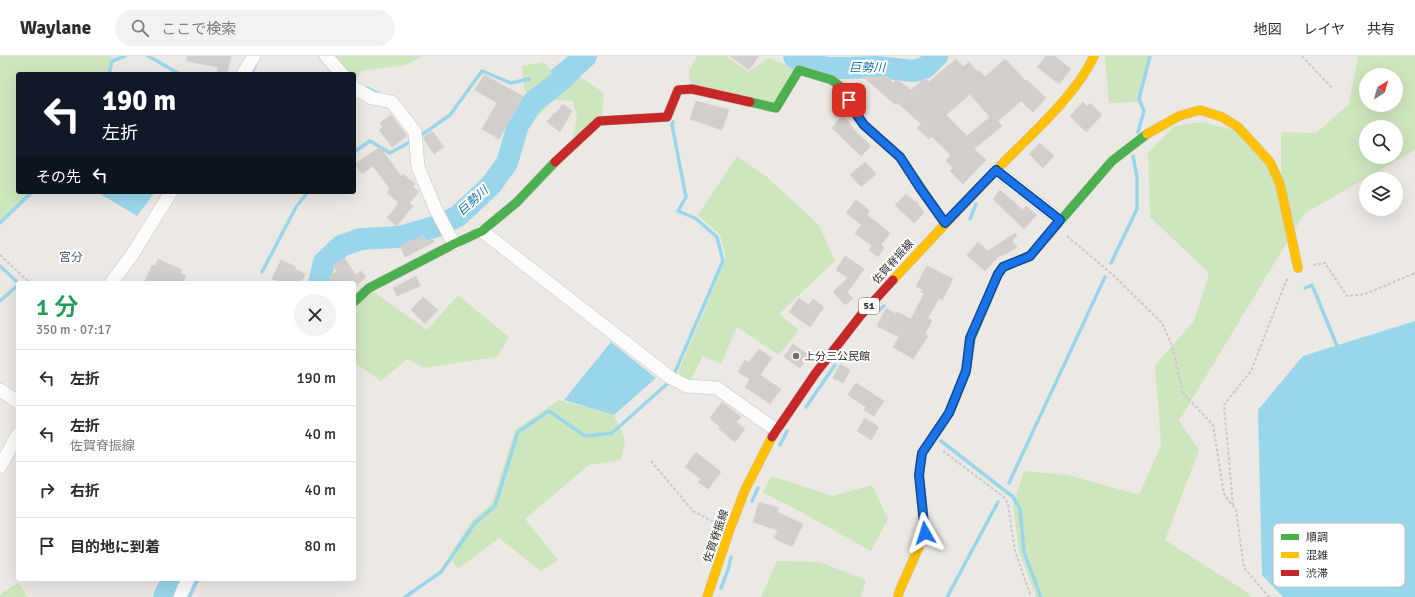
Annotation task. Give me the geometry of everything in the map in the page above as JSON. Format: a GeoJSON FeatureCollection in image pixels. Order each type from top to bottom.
{"type":"FeatureCollection","features":[{"type":"Feature","properties":{"kind":"street"},"geometry":{"type":"LineString","coordinates":[[244,72],[254,56]]}},
{"type":"Feature","properties":{"kind":"street"},"geometry":{"type":"LineString","coordinates":[[326,56],[340,72]]}},
{"type":"Feature","properties":{"kind":"street","name":"佐賀脊振線"},"geometry":{"type":"LineString","coordinates":[[707,597],[745,490],[776,430],[815,374],[861,315],[945,223],[1057,108],[1088,69],[1094,56]]}},
{"type":"Feature","properties":{"kind":"street"},"geometry":{"type":"LineString","coordinates":[[356,300],[369,288],[452,240],[482,232],[516,202],[566,151],[599,121],[667,117],[678,90],[692,89],[776,108],[799,70],[832,80],[847,92],[852,108],[864,125],[900,157],[945,223]]}},
{"type":"Feature","properties":{"kind":"street"},"geometry":{"type":"LineString","coordinates":[[356,89],[372,98],[392,102],[415,132],[418,167],[436,210],[452,240]]}},
{"type":"Feature","properties":{"kind":"street"},"geometry":{"type":"LineString","coordinates":[[898,597],[925,533],[919,475],[922,453],[949,413],[966,371],[970,338],[998,274],[1003,267],[1030,256],[1112,161],[1150,132],[1179,116],[1200,110],[1222,117],[1238,127],[1270,162],[1280,184],[1298,268]]}},
{"type":"Feature","properties":{"kind":"street"},"geometry":{"type":"LineString","coordinates":[[996,170],[1057,223]]}},
{"type":"Feature","properties":{"kind":"street"},"geometry":{"type":"LineString","coordinates":[[112,281],[132,255],[170,194]]}},
{"type":"Feature","properties":{"kind":"street"},"geometry":{"type":"LineString","coordinates":[[482,232],[671,378],[687,386],[717,388],[776,430]]}},
{"type":"Feature","properties":{"kind":"street"},"geometry":{"type":"LineString","coordinates":[[0,390],[16,401]]}},
{"type":"Feature","properties":{"kind":"street"},"geometry":{"type":"LineString","coordinates":[[0,467],[16,438]]}},
{"type":"Feature","properties":{"kind":"street"},"geometry":{"type":"LineString","coordinates":[[180,597],[187,581]]}},
{"type":"Feature","properties":{"kind":"path"},"geometry":{"type":"LineString","coordinates":[[1302,56],[1332,88]]}},
{"type":"Feature","properties":{"kind":"path"},"geometry":{"type":"LineString","coordinates":[[1057,223],[1114,275],[1162,323],[1172,346],[1183,393],[1213,425],[1224,494],[1234,506]]}},
{"type":"Feature","properties":{"kind":"path"},"geometry":{"type":"LineString","coordinates":[[0,255],[28,281]]}},
{"type":"Feature","properties":{"kind":"path"},"geometry":{"type":"LineString","coordinates":[[1270,597],[1244,568],[1236,510],[1234,506],[1224,405],[1251,371],[1286,281],[1298,268],[1325,263],[1347,296],[1365,294],[1415,273]]}},
{"type":"Feature","properties":{"kind":"path"},"geometry":{"type":"LineString","coordinates":[[931,441],[1004,498],[1008,505],[1015,551],[1031,597]]}},
{"type":"Feature","properties":{"kind":"path"},"geometry":{"type":"LineString","coordinates":[[651,461],[693,511],[730,530]]}},
{"type":"Feature","properties":{"kind":"green space"},"geometry":{"type":"Polygon","coordinates":[[[0,56],[115,56],[112,57],[108,72],[16,72],[16,194],[29,194],[0,221],[0,56]]]}},
{"type":"Feature","properties":{"kind":"green space"},"geometry":{"type":"Polygon","coordinates":[[[319,56],[423,56],[406,65],[361,71],[356,80],[356,72],[334,72],[319,56]]]}},
{"type":"Feature","properties":{"kind":"green space"},"geometry":{"type":"Polygon","coordinates":[[[697,56],[726,56],[748,72],[768,58],[796,68],[773,105],[690,83],[689,71],[697,56]]]}},
{"type":"Feature","properties":{"kind":"green space"},"geometry":{"type":"Polygon","coordinates":[[[932,56],[951,56],[934,69],[932,56]]]}},
{"type":"Feature","properties":{"kind":"green space"},"geometry":{"type":"Polygon","coordinates":[[[1106,56],[1148,56],[1137,102],[1109,103],[1106,56]]]}},
{"type":"Feature","properties":{"kind":"green space"},"geometry":{"type":"Polygon","coordinates":[[[1358,56],[1415,56],[1415,150],[1403,157],[1403,120],[1359,120],[1359,164],[1391,164],[1377,172],[1359,172],[1359,182],[1304,214],[1179,421],[1199,450],[1165,540],[1247,592],[1251,597],[1036,597],[1019,551],[1013,505],[1024,471],[1068,475],[1139,495],[1161,445],[1155,365],[1194,321],[1209,273],[1150,217],[1148,153],[1174,126],[1203,122],[1236,131],[1281,176],[1281,132],[1316,133],[1349,104],[1358,56]]]}},
{"type":"Feature","properties":{"kind":"green space"},"geometry":{"type":"Polygon","coordinates":[[[544,62],[562,86],[579,76],[604,93],[602,123],[569,153],[577,118],[573,101],[554,100],[538,116],[524,88],[522,66],[544,62]]]}},
{"type":"Feature","properties":{"kind":"green space"},"geometry":{"type":"Polygon","coordinates":[[[737,156],[767,177],[819,225],[835,261],[779,314],[799,330],[779,355],[737,327],[721,364],[703,356],[690,381],[678,373],[726,259],[720,235],[698,215],[737,156]]]}},
{"type":"Feature","properties":{"kind":"green space"},"geometry":{"type":"Polygon","coordinates":[[[373,291],[427,330],[458,295],[509,337],[497,357],[424,368],[407,359],[381,381],[356,363],[356,306],[373,291]]]}},
{"type":"Feature","properties":{"kind":"green space"},"geometry":{"type":"Polygon","coordinates":[[[559,400],[614,415],[625,440],[621,460],[589,465],[525,519],[558,560],[541,571],[499,538],[458,569],[449,556],[472,521],[492,503],[515,430],[559,400]]]}},
{"type":"Feature","properties":{"kind":"green space"},"geometry":{"type":"Polygon","coordinates":[[[771,476],[833,496],[872,485],[888,519],[871,551],[790,506],[763,493],[771,476]]]}},
{"type":"Feature","properties":{"kind":"green space"},"geometry":{"type":"Polygon","coordinates":[[[777,561],[820,562],[866,580],[861,597],[761,597],[777,561]]]}},
{"type":"Feature","properties":{"kind":"green space"},"geometry":{"type":"Polygon","coordinates":[[[18,583],[28,597],[0,597],[0,594],[18,583]]]}},
{"type":"Feature","properties":{"kind":"water"},"geometry":{"type":"Polygon","coordinates":[[[568,56],[594,56],[579,76],[562,86],[550,71],[568,56]]]}},
{"type":"Feature","properties":{"kind":"water"},"geometry":{"type":"Polygon","coordinates":[[[100,194],[154,194],[137,216],[100,194]]]}},
{"type":"Feature","properties":{"kind":"water"},"geometry":{"type":"Polygon","coordinates":[[[1415,321],[1415,597],[1283,597],[1273,587],[1405,587],[1405,523],[1273,523],[1273,587],[1262,575],[1258,410],[1303,356],[1415,321]]]}},
{"type":"Feature","properties":{"kind":"water"},"geometry":{"type":"Polygon","coordinates":[[[611,342],[656,378],[614,415],[564,400],[611,342]]]}},
{"type":"Feature","properties":{"kind":"building"},"geometry":{"type":"Polygon","coordinates":[[[187,56],[231,56],[227,72],[217,72],[218,67],[187,61],[187,56]]]}},
{"type":"Feature","properties":{"kind":"building"},"geometry":{"type":"Polygon","coordinates":[[[730,56],[759,56],[749,70],[730,56]]]}},
{"type":"Feature","properties":{"kind":"building"},"geometry":{"type":"Polygon","coordinates":[[[1046,56],[1055,56],[1071,69],[1059,84],[1037,67],[1046,56]]]}},
{"type":"Feature","properties":{"kind":"building"},"geometry":{"type":"Polygon","coordinates":[[[956,59],[963,67],[969,62],[985,77],[1005,59],[1026,81],[1027,80],[1046,98],[1033,112],[1021,101],[998,121],[1002,126],[974,149],[986,160],[963,184],[950,171],[953,168],[946,161],[951,155],[931,136],[929,139],[917,128],[921,124],[898,103],[896,105],[863,77],[887,77],[893,83],[897,79],[911,90],[925,78],[929,82],[956,59]],[[970,94],[946,115],[967,136],[990,117],[970,94]]]}},
{"type":"Feature","properties":{"kind":"building"},"geometry":{"type":"Polygon","coordinates":[[[484,75],[523,96],[499,139],[482,129],[497,103],[475,90],[484,75]]]}},
{"type":"Feature","properties":{"kind":"building"},"geometry":{"type":"Polygon","coordinates":[[[696,101],[729,110],[722,130],[690,119],[696,101]]]}},
{"type":"Feature","properties":{"kind":"building"},"geometry":{"type":"Polygon","coordinates":[[[1083,102],[1087,106],[1090,103],[1102,115],[1086,132],[1070,116],[1083,102]]]}},
{"type":"Feature","properties":{"kind":"building"},"geometry":{"type":"Polygon","coordinates":[[[563,104],[572,111],[560,132],[547,122],[563,104]]]}},
{"type":"Feature","properties":{"kind":"building"},"geometry":{"type":"Polygon","coordinates":[[[843,114],[855,131],[871,146],[861,156],[832,128],[843,114]]]}},
{"type":"Feature","properties":{"kind":"building"},"geometry":{"type":"Polygon","coordinates":[[[391,115],[407,136],[392,147],[379,130],[383,127],[380,123],[391,115]]]}},
{"type":"Feature","properties":{"kind":"building"},"geometry":{"type":"Polygon","coordinates":[[[432,131],[444,147],[434,154],[424,139],[424,137],[432,131]]]}},
{"type":"Feature","properties":{"kind":"building"},"geometry":{"type":"Polygon","coordinates":[[[1040,143],[1054,156],[1043,168],[1029,154],[1040,143]]]}},
{"type":"Feature","properties":{"kind":"building"},"geometry":{"type":"Polygon","coordinates":[[[380,147],[401,176],[403,174],[415,184],[413,187],[419,192],[409,203],[413,206],[397,226],[387,218],[399,203],[387,193],[390,189],[373,166],[362,174],[356,163],[380,147]]]}},
{"type":"Feature","properties":{"kind":"building"},"geometry":{"type":"Polygon","coordinates":[[[865,162],[876,174],[861,187],[850,175],[865,162]]]}},
{"type":"Feature","properties":{"kind":"building"},"geometry":{"type":"Polygon","coordinates":[[[1000,190],[1023,210],[1026,206],[1037,215],[1024,229],[993,199],[1000,190]]]}},
{"type":"Feature","properties":{"kind":"building"},"geometry":{"type":"Polygon","coordinates":[[[906,194],[915,202],[916,201],[924,213],[914,223],[895,205],[906,194]]]}},
{"type":"Feature","properties":{"kind":"building"},"geometry":{"type":"Polygon","coordinates":[[[856,200],[870,211],[867,215],[890,233],[881,245],[884,248],[878,257],[869,250],[872,246],[855,233],[862,225],[846,213],[856,200]]]}},
{"type":"Feature","properties":{"kind":"building"},"geometry":{"type":"Polygon","coordinates":[[[1015,233],[1017,235],[1012,241],[1017,247],[999,256],[985,271],[967,255],[978,242],[988,251],[1015,233]]]}},
{"type":"Feature","properties":{"kind":"building"},"geometry":{"type":"Polygon","coordinates":[[[423,236],[426,242],[432,239],[434,242],[405,257],[400,246],[423,236]]]}},
{"type":"Feature","properties":{"kind":"building"},"geometry":{"type":"Polygon","coordinates":[[[845,256],[864,269],[847,293],[853,298],[845,305],[833,292],[848,278],[836,270],[845,256]]]}},
{"type":"Feature","properties":{"kind":"building"},"geometry":{"type":"Polygon","coordinates":[[[344,258],[356,275],[361,271],[366,277],[356,285],[356,281],[332,281],[329,277],[337,271],[333,266],[344,258]]]}},
{"type":"Feature","properties":{"kind":"building"},"geometry":{"type":"Polygon","coordinates":[[[158,259],[182,270],[180,273],[186,276],[184,281],[145,281],[152,265],[155,266],[158,259]]]}},
{"type":"Feature","properties":{"kind":"building"},"geometry":{"type":"Polygon","coordinates":[[[281,260],[296,267],[295,269],[305,274],[302,281],[277,281],[272,279],[281,260]]]}},
{"type":"Feature","properties":{"kind":"building"},"geometry":{"type":"Polygon","coordinates":[[[927,266],[953,279],[942,300],[939,298],[928,318],[932,320],[925,334],[928,336],[913,359],[893,347],[899,337],[877,326],[886,308],[896,314],[897,312],[911,319],[924,294],[921,292],[923,290],[916,286],[927,266]]]}},
{"type":"Feature","properties":{"kind":"building"},"geometry":{"type":"Polygon","coordinates":[[[416,276],[420,286],[397,296],[393,288],[416,276]]]}},
{"type":"Feature","properties":{"kind":"building"},"geometry":{"type":"Polygon","coordinates":[[[423,297],[438,310],[425,324],[411,310],[423,297]]]}},
{"type":"Feature","properties":{"kind":"building"},"geometry":{"type":"Polygon","coordinates":[[[799,298],[809,305],[813,299],[824,307],[810,327],[789,312],[799,298]]]}},
{"type":"Feature","properties":{"kind":"building","name":"上分三公民館"},"geometry":{"type":"Polygon","coordinates":[[[793,344],[809,355],[800,368],[784,357],[793,344]]]}},
{"type":"Feature","properties":{"kind":"building"},"geometry":{"type":"Polygon","coordinates":[[[759,349],[772,358],[760,375],[781,389],[770,404],[745,387],[750,379],[738,372],[745,360],[749,362],[759,349]]]}},
{"type":"Feature","properties":{"kind":"building"},"geometry":{"type":"Polygon","coordinates":[[[840,364],[850,370],[843,383],[833,378],[840,364]]]}},
{"type":"Feature","properties":{"kind":"building"},"geometry":{"type":"Polygon","coordinates":[[[856,383],[884,401],[874,416],[864,410],[866,407],[848,395],[856,383]]]}},
{"type":"Feature","properties":{"kind":"building"},"geometry":{"type":"Polygon","coordinates":[[[722,402],[741,417],[736,422],[745,429],[735,442],[719,429],[720,427],[710,418],[722,402]]]}},
{"type":"Feature","properties":{"kind":"building"},"geometry":{"type":"Polygon","coordinates":[[[865,418],[879,427],[871,440],[857,431],[865,418]]]}},
{"type":"Feature","properties":{"kind":"building"},"geometry":{"type":"Polygon","coordinates":[[[696,452],[721,472],[708,489],[698,482],[701,479],[685,467],[696,452]]]}},
{"type":"Feature","properties":{"kind":"building"},"geometry":{"type":"Polygon","coordinates":[[[759,502],[779,508],[777,512],[803,524],[792,547],[774,538],[778,530],[753,522],[759,502]]]}},
{"type":"Feature","properties":{"kind":"waterway"},"geometry":{"type":"LineString","coordinates":[[109,72],[112,61],[125,56]]}},
{"type":"Feature","properties":{"kind":"waterway"},"geometry":{"type":"LineString","coordinates":[[148,56],[176,72]]}},
{"type":"Feature","properties":{"kind":"waterway","name":"巨勢川"},"geometry":{"type":"LineString","coordinates":[[319,281],[324,262],[341,246],[361,239],[399,237],[438,226],[458,216],[491,185],[507,163],[518,125],[533,102],[559,82],[586,56]]}},
{"type":"Feature","properties":{"kind":"waterway","name":"巨勢川"},"geometry":{"type":"LineString","coordinates":[[794,56],[807,64],[828,68],[876,67],[914,71],[926,67],[937,56]]}},
{"type":"Feature","properties":{"kind":"waterway"},"geometry":{"type":"LineString","coordinates":[[1138,132],[1144,111],[1139,99],[1150,56]]}},
{"type":"Feature","properties":{"kind":"waterway"},"geometry":{"type":"LineString","coordinates":[[252,72],[255,66]]}},
{"type":"Feature","properties":{"kind":"waterway"},"geometry":{"type":"LineString","coordinates":[[420,136],[450,115],[482,71],[511,83],[529,79]]}},
{"type":"Feature","properties":{"kind":"waterway"},"geometry":{"type":"LineString","coordinates":[[367,88],[380,94]]}},
{"type":"Feature","properties":{"kind":"waterway"},"geometry":{"type":"LineString","coordinates":[[673,122],[672,125],[686,197],[678,211],[695,218],[717,237],[723,261],[675,372]]}},
{"type":"Feature","properties":{"kind":"waterway"},"geometry":{"type":"LineString","coordinates":[[356,151],[370,141],[390,153],[410,142]]}},
{"type":"Feature","properties":{"kind":"waterway"},"geometry":{"type":"LineString","coordinates":[[1111,263],[1137,209],[1137,177],[1133,156]]}},
{"type":"Feature","properties":{"kind":"waterway"},"geometry":{"type":"LineString","coordinates":[[0,223],[30,194]]}},
{"type":"Feature","properties":{"kind":"waterway"},"geometry":{"type":"LineString","coordinates":[[262,272],[296,207],[306,194]]}},
{"type":"Feature","properties":{"kind":"waterway"},"geometry":{"type":"LineString","coordinates":[[970,219],[976,204]]}},
{"type":"Feature","properties":{"kind":"waterway"},"geometry":{"type":"LineString","coordinates":[[0,266],[16,281]]}},
{"type":"Feature","properties":{"kind":"waterway"},"geometry":{"type":"LineString","coordinates":[[1009,483],[1105,277]]}},
{"type":"Feature","properties":{"kind":"waterway"},"geometry":{"type":"LineString","coordinates":[[1305,288],[1312,285],[1337,346]]}},
{"type":"Feature","properties":{"kind":"waterway"},"geometry":{"type":"LineString","coordinates":[[0,301],[16,287]]}},
{"type":"Feature","properties":{"kind":"waterway"},"geometry":{"type":"LineString","coordinates":[[877,312],[884,306]]}},
{"type":"Feature","properties":{"kind":"waterway"},"geometry":{"type":"LineString","coordinates":[[806,407],[835,365]]}},
{"type":"Feature","properties":{"kind":"waterway"},"geometry":{"type":"LineString","coordinates":[[405,597],[441,572],[475,523],[495,506],[518,432],[549,411],[585,436],[612,433],[667,384]]}},
{"type":"Feature","properties":{"kind":"waterway"},"geometry":{"type":"LineString","coordinates":[[780,445],[787,431]]}},
{"type":"Feature","properties":{"kind":"waterway"},"geometry":{"type":"LineString","coordinates":[[941,441],[1013,497],[1020,509],[1024,552],[1041,597]]}},
{"type":"Feature","properties":{"kind":"waterway"},"geometry":{"type":"LineString","coordinates":[[752,501],[758,488]]}},
{"type":"Feature","properties":{"kind":"waterway"},"geometry":{"type":"LineString","coordinates":[[947,597],[998,502]]}},
{"type":"Feature","properties":{"kind":"waterway"},"geometry":{"type":"LineString","coordinates":[[721,588],[731,557]]}},
{"type":"Feature","properties":{"kind":"waterway","name":"巨勢川"},"geometry":{"type":"LineString","coordinates":[[164,597],[172,581]]}},
{"type":"Feature","properties":{"kind":"waterway"},"geometry":{"type":"LineString","coordinates":[[189,597],[197,581]]}},
{"type":"Feature","properties":{"kind":"traffic: fast"},"geometry":{"type":"LineString","coordinates":[[750,102],[776,108],[799,70],[832,80],[847,92],[852,108],[864,125],[900,157],[945,223]]}},
{"type":"Feature","properties":{"kind":"traffic: fast"},"geometry":{"type":"LineString","coordinates":[[953,404],[966,371],[971,338],[998,274],[1003,267],[1030,256],[1112,161],[1147,134]]}},
{"type":"Feature","properties":{"kind":"traffic: fast"},"geometry":{"type":"LineString","coordinates":[[356,300],[369,288],[482,231],[517,202],[555,162]]}},
{"type":"Feature","properties":{"kind":"traffic: slow"},"geometry":{"type":"LineString","coordinates":[[893,280],[979,188],[1056,110],[1087,70],[1094,56]]}},
{"type":"Feature","properties":{"kind":"traffic: slow"},"geometry":{"type":"LineString","coordinates":[[1147,134],[1179,116],[1200,110],[1222,117],[1238,127],[1270,162],[1280,184],[1298,268]]}},
{"type":"Feature","properties":{"kind":"traffic: slow"},"geometry":{"type":"LineString","coordinates":[[898,597],[925,533],[919,475],[922,453],[949,413],[953,404]]}},
{"type":"Feature","properties":{"kind":"traffic: slow"},"geometry":{"type":"LineString","coordinates":[[707,597],[745,490],[772,437]]}},
{"type":"Feature","properties":{"kind":"traffic: jam"},"geometry":{"type":"LineString","coordinates":[[555,162],[599,121],[667,117],[678,90],[692,89],[750,102]]}},
{"type":"Feature","properties":{"kind":"traffic: jam"},"geometry":{"type":"LineString","coordinates":[[772,437],[815,374],[861,315],[893,280]]}},
{"type":"Feature","properties":{"kind":"place","name":"上分三公民館"},"geometry":{"type":"Point","coordinates":[796,356]}},
{"type":"Feature","properties":{"kind":"district","name":"宮分"},"geometry":{"type":"Point","coordinates":[71,257]}},
{"type":"Feature","properties":{"kind":"route"},"geometry":{"type":"LineString","coordinates":[[849,100],[852,108],[864,125],[900,157],[945,223],[996,170],[1060,220],[1030,256],[1003,267],[998,274],[970,338],[966,371],[949,413],[922,453],[919,475],[925,533]]}}]}
